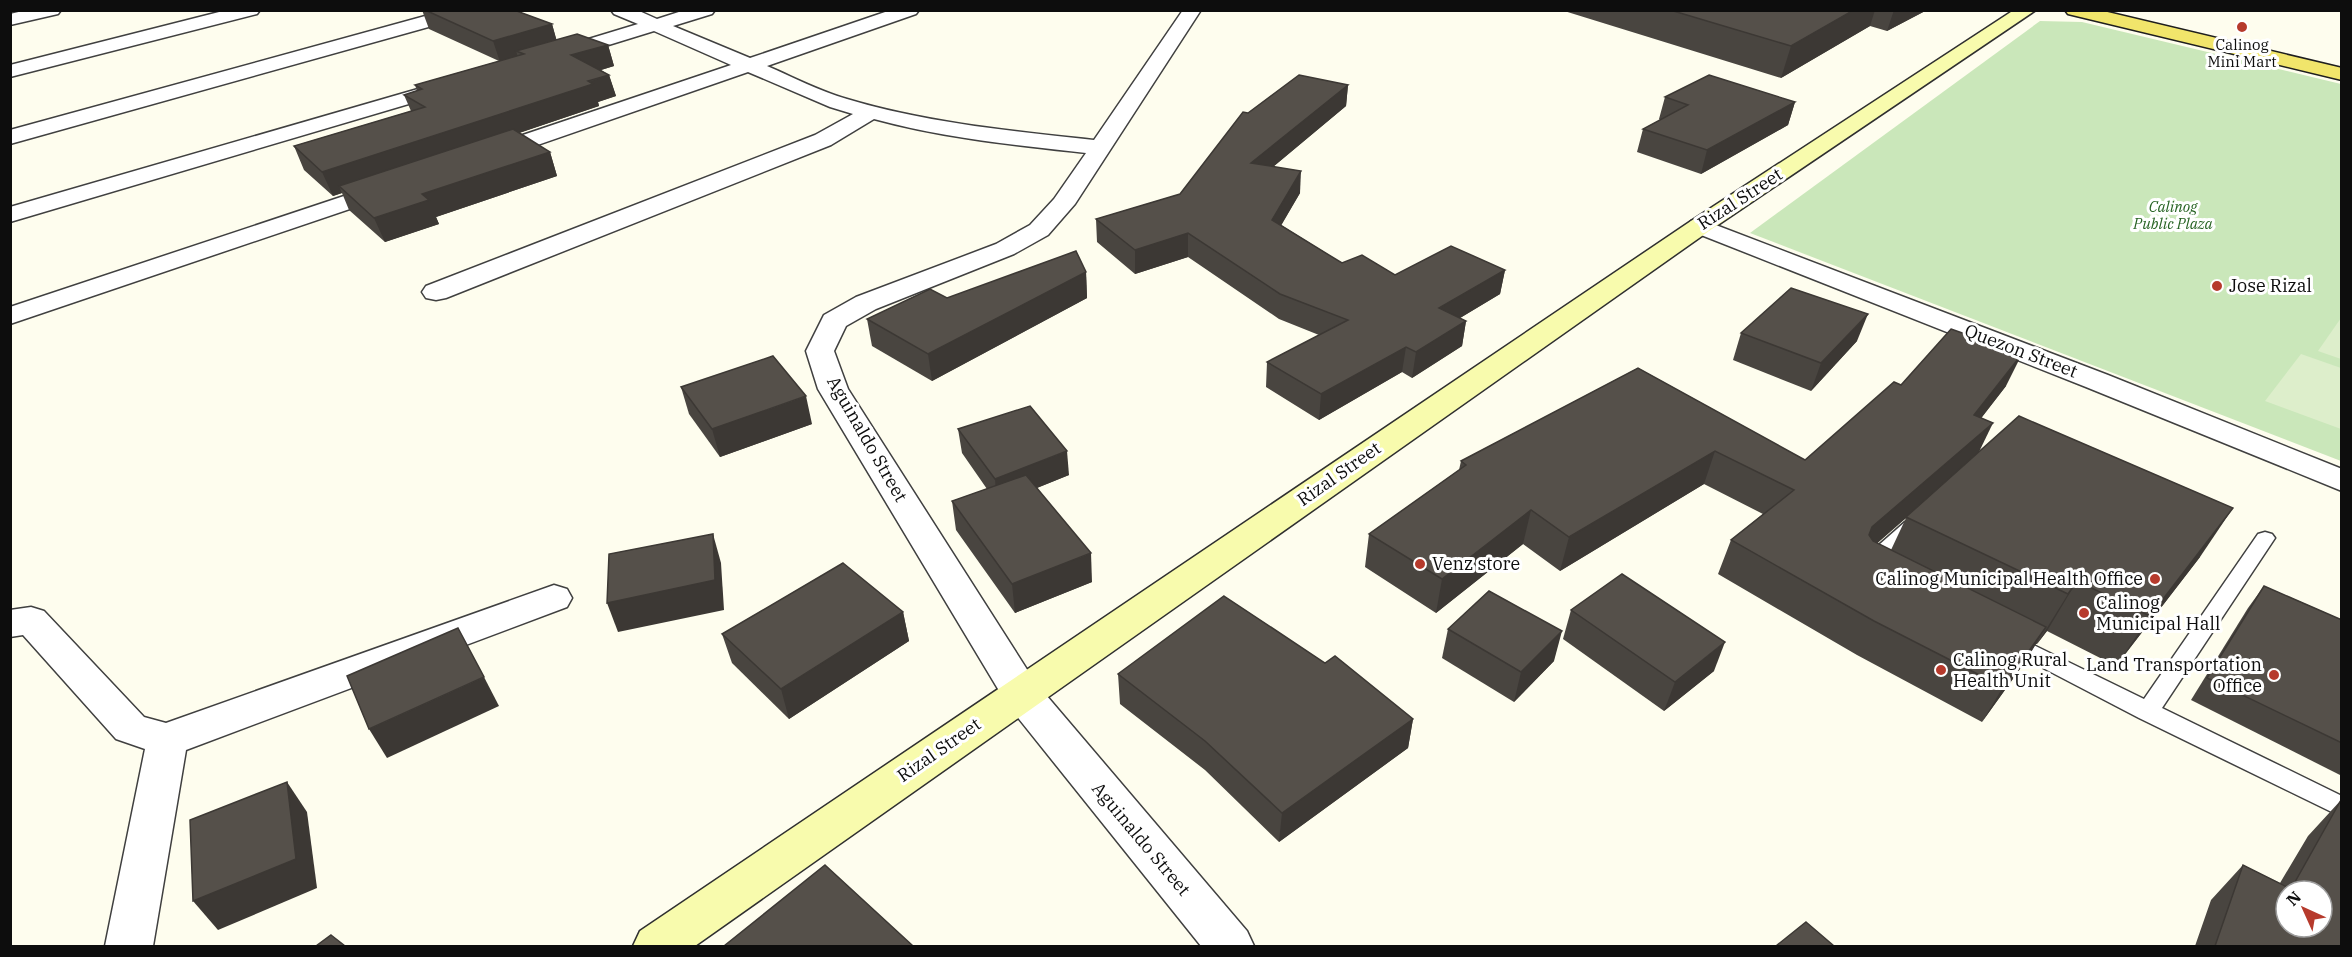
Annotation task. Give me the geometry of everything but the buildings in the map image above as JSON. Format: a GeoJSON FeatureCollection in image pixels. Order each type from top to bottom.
{"type":"FeatureCollection","features":[{"type":"Feature","properties":{"kind":"main road"},"geometry":{"type":"LineString","coordinates":[[2074,10],[2342,74]]}},
{"type":"Feature","properties":{"kind":"street"},"geometry":{"type":"LineString","coordinates":[[10,20],[52,10]]}},
{"type":"Feature","properties":{"kind":"street"},"geometry":{"type":"LineString","coordinates":[[10,71],[250,10]]}},
{"type":"Feature","properties":{"kind":"street"},"geometry":{"type":"LineString","coordinates":[[10,138],[470,10]]}},
{"type":"Feature","properties":{"kind":"street"},"geometry":{"type":"LineString","coordinates":[[620,10],[837,103],[908,122],[978,134],[1101,148]]}},
{"type":"Feature","properties":{"kind":"street"},"geometry":{"type":"LineString","coordinates":[[541,59],[706,10]]}},
{"type":"Feature","properties":{"kind":"street"},"geometry":{"type":"LineString","coordinates":[[465,162],[910,10]]}},
{"type":"Feature","properties":{"kind":"street","name":"Aguinaldo Street"},"geometry":{"type":"LineString","coordinates":[[1192,10],[1063,204],[1039,230],[1005,249],[866,303],[834,321],[820,351],[833,389],[1021,693],[1230,946]]}},
{"type":"Feature","properties":{"kind":"street","name":"Rizal Street"},"geometry":{"type":"LineString","coordinates":[[657,946],[1700,225],[2027,10]]}},
{"type":"Feature","properties":{"kind":"street"},"geometry":{"type":"LineString","coordinates":[[10,215],[473,79]]}},
{"type":"Feature","properties":{"kind":"street"},"geometry":{"type":"LineString","coordinates":[[436,292],[823,140],[871,112]]}},
{"type":"Feature","properties":{"kind":"street"},"geometry":{"type":"LineString","coordinates":[[10,316],[408,181]]}},
{"type":"Feature","properties":{"kind":"street","name":"Quezon Street"},"geometry":{"type":"LineString","coordinates":[[1700,225],[2097,381],[2342,481]]}},
{"type":"Feature","properties":{"kind":"street"},"geometry":{"type":"LineString","coordinates":[[10,624],[31,620],[130,728],[167,740],[554,598]]}},
{"type":"Feature","properties":{"kind":"street"},"geometry":{"type":"LineString","coordinates":[[129,946],[167,740]]}},
{"type":"Feature","properties":{"kind":"lane"},"geometry":{"type":"LineString","coordinates":[[1886,579],[1865,568],[1927,513]]}},
{"type":"Feature","properties":{"kind":"lane"},"geometry":{"type":"LineString","coordinates":[[2147,712],[2265,538]]}},
{"type":"Feature","properties":{"kind":"lane"},"geometry":{"type":"LineString","coordinates":[[1990,632],[2342,807]]}},
{"type":"Feature","properties":{"kind":"green space","name":"Calinog Public Plaza"},"geometry":{"type":"Polygon","coordinates":[[[2040,21],[2082,22],[2341,84],[2341,461],[1750,233],[2040,21]]]}},
{"type":"Feature","properties":{"kind":"green space"},"geometry":{"type":"Polygon","coordinates":[[[2342,318],[2341,359],[2318,351],[2342,318]]]}},
{"type":"Feature","properties":{"kind":"green space"},"geometry":{"type":"Polygon","coordinates":[[[2301,354],[2341,368],[2341,429],[2265,401],[2301,354]]]}},
{"type":"Feature","properties":{"kind":"place","name":"Calinog Mini Mart"},"geometry":{"type":"Point","coordinates":[2242,27]}},
{"type":"Feature","properties":{"kind":"place","name":"Jose Rizal"},"geometry":{"type":"Point","coordinates":[2217,286]}},
{"type":"Feature","properties":{"kind":"place","name":"Venz store"},"geometry":{"type":"Point","coordinates":[1420,564]}},
{"type":"Feature","properties":{"kind":"place","name":"Calinog Municipal Health Office"},"geometry":{"type":"Point","coordinates":[2155,579]}},
{"type":"Feature","properties":{"kind":"place","name":"Calinog Municipal Hall"},"geometry":{"type":"Point","coordinates":[2084,613]}},
{"type":"Feature","properties":{"kind":"place","name":"Calinog Rural Health Unit"},"geometry":{"type":"Point","coordinates":[1941,670]}},
{"type":"Feature","properties":{"kind":"place","name":"Land Transportation Office"},"geometry":{"type":"Point","coordinates":[2274,675]}}]}
